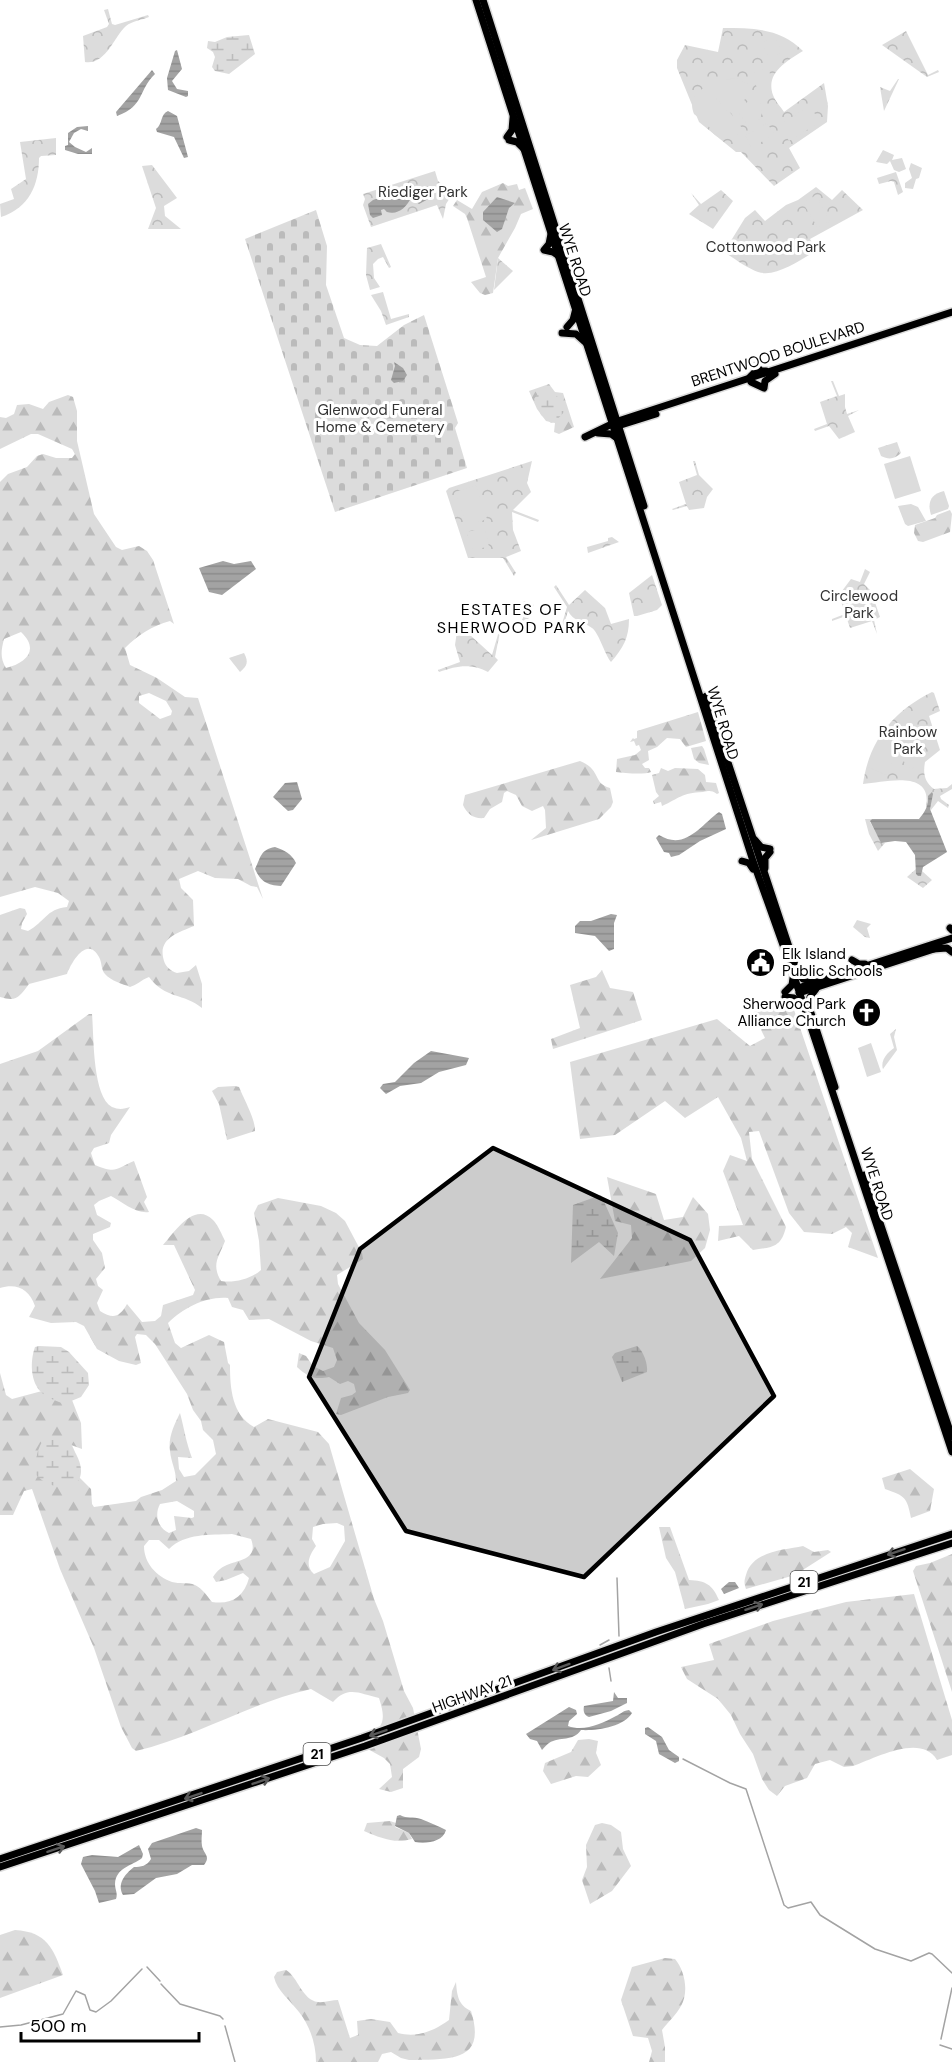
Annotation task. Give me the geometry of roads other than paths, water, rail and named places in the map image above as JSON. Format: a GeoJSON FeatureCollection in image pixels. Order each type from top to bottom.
{"type":"FeatureCollection","features":[{"type":"Feature","properties":{"kind":"main road","name":"WYE ROAD"},"geometry":{"type":"LineString","coordinates":[[480,2],[551,232],[589,348],[610,403]]}},
{"type":"Feature","properties":{"kind":"main road","name":"WYE ROAD"},"geometry":{"type":"LineString","coordinates":[[480,2],[752,837],[763,879]]}},
{"type":"Feature","properties":{"kind":"main road"},"geometry":{"type":"LineString","coordinates":[[513,113],[512,130],[508,138],[517,142],[525,151]]}},
{"type":"Feature","properties":{"kind":"main road"},"geometry":{"type":"LineString","coordinates":[[551,232],[549,244],[544,250],[560,257]]}},
{"type":"Feature","properties":{"kind":"main road"},"geometry":{"type":"LineString","coordinates":[[576,308],[573,320],[564,330],[576,334],[589,348]]}},
{"type":"Feature","properties":{"kind":"main road","name":"BRENTWOOD BOULEVARD"},"geometry":{"type":"LineString","coordinates":[[775,372],[952,312]]}},
{"type":"Feature","properties":{"kind":"main road","name":"BRENTWOOD BOULEVARD"},"geometry":{"type":"LineString","coordinates":[[775,372],[952,317]]}},
{"type":"Feature","properties":{"kind":"main road"},"geometry":{"type":"LineString","coordinates":[[756,366],[763,371],[775,372],[765,381],[764,388],[751,380],[756,366]]}},
{"type":"Feature","properties":{"kind":"main road","name":"BRENTWOOD BOULEVARD"},"geometry":{"type":"LineString","coordinates":[[616,424],[672,403],[751,380]]}},
{"type":"Feature","properties":{"kind":"main road","name":"BRENTWOOD BOULEVARD"},"geometry":{"type":"LineString","coordinates":[[616,424],[636,420],[751,380]]}},
{"type":"Feature","properties":{"kind":"main road"},"geometry":{"type":"LineString","coordinates":[[610,403],[625,414],[672,403]]}},
{"type":"Feature","properties":{"kind":"main road"},"geometry":{"type":"LineString","coordinates":[[610,403],[607,418],[600,430],[622,442],[627,426],[636,420]]}},
{"type":"Feature","properties":{"kind":"main road"},"geometry":{"type":"LineString","coordinates":[[585,437],[616,424]]}},
{"type":"Feature","properties":{"kind":"main road","name":"WYE ROAD"},"geometry":{"type":"LineString","coordinates":[[622,442],[744,833],[763,879],[810,1011],[952,1437]]}},
{"type":"Feature","properties":{"kind":"main road"},"geometry":{"type":"LineString","coordinates":[[744,833],[747,852],[742,859],[750,864],[763,879]]}},
{"type":"Feature","properties":{"kind":"main road"},"geometry":{"type":"LineString","coordinates":[[752,837],[761,847],[770,850],[764,862],[763,879]]}},
{"type":"Feature","properties":{"kind":"main road"},"geometry":{"type":"LineString","coordinates":[[934,947],[950,929]]}},
{"type":"Feature","properties":{"kind":"main road"},"geometry":{"type":"LineString","coordinates":[[804,1006],[796,998],[785,994],[792,984],[795,973],[803,979],[820,983],[934,947],[952,938]]}},
{"type":"Feature","properties":{"kind":"main road"},"geometry":{"type":"LineString","coordinates":[[801,990],[867,965],[952,943]]}},
{"type":"Feature","properties":{"kind":"main road"},"geometry":{"type":"LineString","coordinates":[[934,947],[947,948],[952,952]]}},
{"type":"Feature","properties":{"kind":"main road"},"geometry":{"type":"LineString","coordinates":[[852,960],[867,965]]}},
{"type":"Feature","properties":{"kind":"main road"},"geometry":{"type":"LineString","coordinates":[[810,1011],[811,995],[820,983]]}},
{"type":"Feature","properties":{"kind":"main road","name":"WYE ROAD"},"geometry":{"type":"LineString","coordinates":[[801,990],[804,1006],[952,1452]]}},
{"type":"Feature","properties":{"kind":"main road","name":"HIGHWAY 21"},"geometry":{"type":"LineString","coordinates":[[0,1858],[340,1746],[656,1632],[952,1534]]}},
{"type":"Feature","properties":{"kind":"main road","name":"HIGHWAY 21"},"geometry":{"type":"LineString","coordinates":[[0,1867],[365,1746],[703,1624],[952,1541]]}},
{"type":"Feature","properties":{"kind":"main road"},"geometry":{"type":"LineString","coordinates":[[619,1654],[656,1632]]}},
{"type":"Feature","properties":{"kind":"main road"},"geometry":{"type":"LineString","coordinates":[[580,1668],[616,1647]]}},
{"type":"Feature","properties":{"kind":"waterway"},"geometry":{"type":"LineString","coordinates":[[617,1578],[619,1636]]}},
{"type":"Feature","properties":{"kind":"waterway"},"geometry":{"type":"LineString","coordinates":[[600,1645],[609,1640]]}},
{"type":"Feature","properties":{"kind":"waterway"},"geometry":{"type":"LineString","coordinates":[[609,1668],[611,1681]]}},
{"type":"Feature","properties":{"kind":"waterway"},"geometry":{"type":"LineString","coordinates":[[683,1759],[746,1789],[784,1905],[788,1908],[811,1902],[820,1915],[875,1949],[911,1961],[929,1953],[952,1973]]}},
{"type":"Feature","properties":{"kind":"waterway"},"geometry":{"type":"LineString","coordinates":[[147,1967],[160,1981]]}},
{"type":"Feature","properties":{"kind":"waterway"},"geometry":{"type":"LineString","coordinates":[[0,2027],[21,2025],[63,2014],[76,1991],[85,1995],[90,2010],[96,2012],[111,2001],[142,1969]]}},
{"type":"Feature","properties":{"kind":"waterway"},"geometry":{"type":"LineString","coordinates":[[161,1984],[180,2004],[220,2016],[223,2019]]}},
{"type":"Feature","properties":{"kind":"waterway"},"geometry":{"type":"LineString","coordinates":[[941,2039],[952,1988]]}},
{"type":"Feature","properties":{"kind":"waterway"},"geometry":{"type":"LineString","coordinates":[[225,2026],[235,2062]]}},
{"type":"Feature","properties":{"kind":"waterway"},"geometry":{"type":"LineString","coordinates":[[940,2045],[952,2049]]}},
{"type":"Feature","properties":{"kind":"place","name":"Elk Island Public Schools"},"geometry":{"type":"Point","coordinates":[761,963]}},
{"type":"Feature","properties":{"kind":"place","name":"Sherwood Park Alliance Church"},"geometry":{"type":"Point","coordinates":[867,1013]}},
{"type":"Feature","properties":{"kind":"district","name":"ESTATES OF SHERWOOD PARK"},"geometry":{"type":"Point","coordinates":[512,618]}},
{"type":"Feature","properties":{"kind":"park label","name":"Riediger Park"},"geometry":{"type":"Point","coordinates":[423,192]}},
{"type":"Feature","properties":{"kind":"park label","name":"Cottonwood Park"},"geometry":{"type":"Point","coordinates":[766,247]}},
{"type":"Feature","properties":{"kind":"park label","name":"Glenwood Funeral Home & Cemetery"},"geometry":{"type":"Point","coordinates":[380,418]}},
{"type":"Feature","properties":{"kind":"park label","name":"Circlewood Park"},"geometry":{"type":"Point","coordinates":[859,604]}},
{"type":"Feature","properties":{"kind":"park label","name":"Rainbow Park"},"geometry":{"type":"Point","coordinates":[908,740]}}]}
